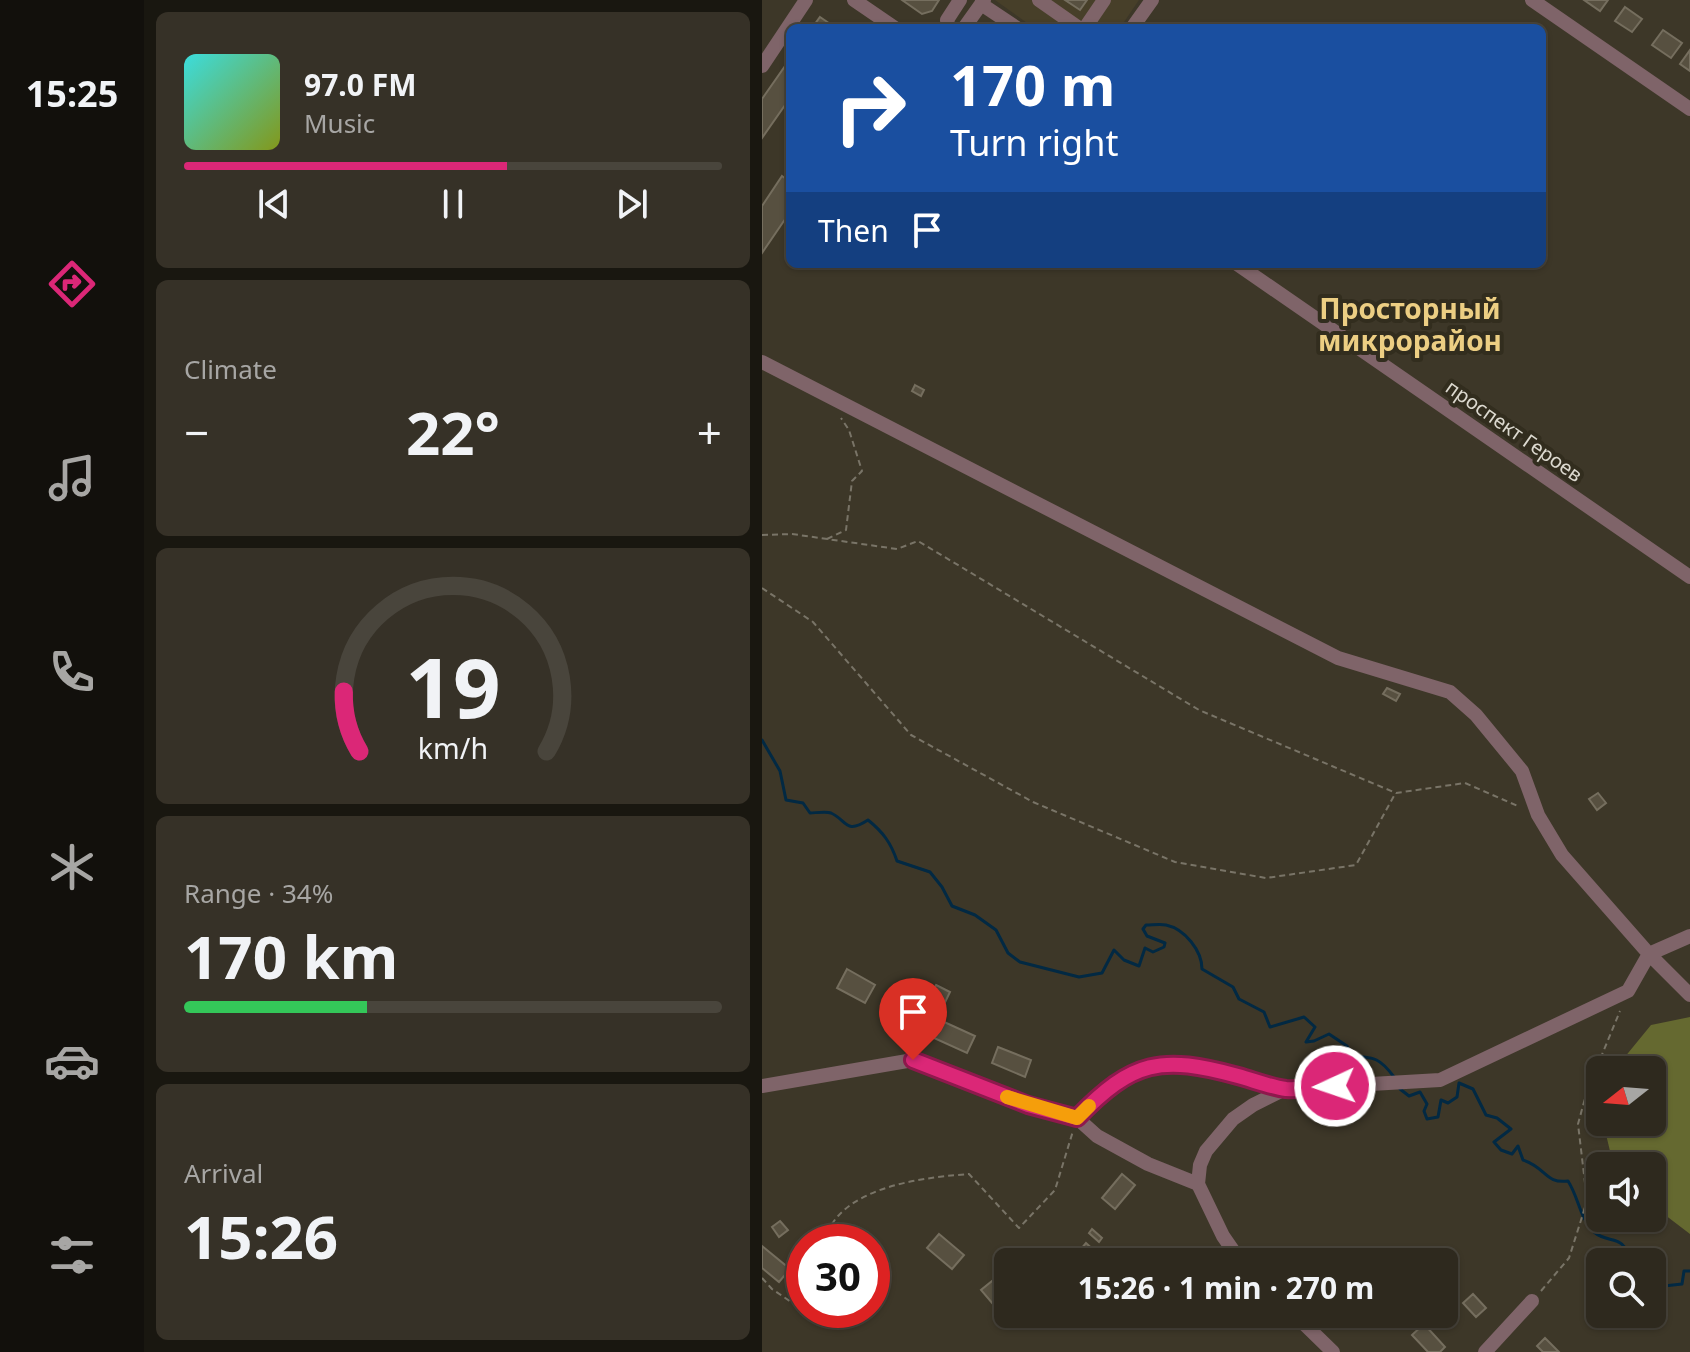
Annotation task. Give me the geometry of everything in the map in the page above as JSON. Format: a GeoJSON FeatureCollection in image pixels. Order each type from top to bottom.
{"type":"FeatureCollection","features":[{"type":"Feature","properties":{"kind":"street"},"geometry":{"type":"LineString","coordinates":[[793,24],[806,0]]}},
{"type":"Feature","properties":{"kind":"street"},"geometry":{"type":"LineString","coordinates":[[854,0],[889,24]]}},
{"type":"Feature","properties":{"kind":"street"},"geometry":{"type":"LineString","coordinates":[[948,24],[947,20],[960,0]]}},
{"type":"Feature","properties":{"kind":"street"},"geometry":{"type":"LineString","coordinates":[[1039,0],[1073,24]]}},
{"type":"Feature","properties":{"kind":"street"},"geometry":{"type":"LineString","coordinates":[[1088,24],[1104,0]]}},
{"type":"Feature","properties":{"kind":"street"},"geometry":{"type":"LineString","coordinates":[[1135,24],[1152,0]]}},
{"type":"Feature","properties":{"kind":"street"},"geometry":{"type":"LineString","coordinates":[[1532,0],[1554,6],[1690,109]]}},
{"type":"Feature","properties":{"kind":"street"},"geometry":{"type":"LineString","coordinates":[[967,24],[983,2],[1012,24]]}},
{"type":"Feature","properties":{"kind":"street"},"geometry":{"type":"LineString","coordinates":[[762,66],[786,36]]}},
{"type":"Feature","properties":{"kind":"street","name":"проспект Героев"},"geometry":{"type":"LineString","coordinates":[[1243,268],[1689,575]]}},
{"type":"Feature","properties":{"kind":"street"},"geometry":{"type":"LineString","coordinates":[[762,362],[1338,658],[1450,692],[1476,715],[1522,771],[1538,815],[1562,855],[1649,954],[1690,995]]}},
{"type":"Feature","properties":{"kind":"street"},"geometry":{"type":"LineString","coordinates":[[1077,1118],[1117,1081],[1140,1069],[1169,1063],[1202,1066],[1285,1089],[1440,1080],[1628,991],[1649,954],[1690,936]]}},
{"type":"Feature","properties":{"kind":"street"},"geometry":{"type":"LineString","coordinates":[[762,1086],[913,1060],[1028,1105],[1077,1118],[1097,1136],[1148,1164],[1198,1184]]}},
{"type":"Feature","properties":{"kind":"street"},"geometry":{"type":"LineString","coordinates":[[1231,1248],[1198,1184],[1200,1165],[1214,1140],[1233,1119],[1285,1089]]}},
{"type":"Feature","properties":{"kind":"street"},"geometry":{"type":"LineString","coordinates":[[1485,1352],[1532,1301]]}},
{"type":"Feature","properties":{"kind":"street"},"geometry":{"type":"LineString","coordinates":[[1308,1328],[1333,1352]]}},
{"type":"Feature","properties":{"kind":"path"},"geometry":{"type":"LineString","coordinates":[[825,540],[846,530],[852,481],[862,471],[849,430],[841,418]]}},
{"type":"Feature","properties":{"kind":"path"},"geometry":{"type":"LineString","coordinates":[[762,535],[792,534],[897,549],[918,541],[1199,710],[1396,793],[1465,783],[1538,815]]}},
{"type":"Feature","properties":{"kind":"path"},"geometry":{"type":"LineString","coordinates":[[762,588],[813,622],[911,735],[1033,802],[1175,862],[1266,878],[1356,865],[1396,793]]}},
{"type":"Feature","properties":{"kind":"path"},"geometry":{"type":"LineString","coordinates":[[1532,1301],[1569,1258],[1582,1217],[1587,1200],[1578,1124],[1587,1091],[1628,991]]}},
{"type":"Feature","properties":{"kind":"path"},"geometry":{"type":"LineString","coordinates":[[833,1224],[856,1200],[924,1177],[969,1174],[1019,1228],[1055,1190],[1077,1118]]}},
{"type":"Feature","properties":{"kind":"path"},"geometry":{"type":"LineString","coordinates":[[762,1278],[786,1299]]}},
{"type":"Feature","properties":{"kind":"shaded area"},"geometry":{"type":"Polygon","coordinates":[[[995,0],[1139,0],[1123,24],[1028,24],[995,0]]]}},
{"type":"Feature","properties":{"kind":"green space"},"geometry":{"type":"Polygon","coordinates":[[[1690,1017],[1690,1234],[1666,1216],[1666,1152],[1611,1152],[1606,1136],[1666,1136],[1666,1056],[1626,1056],[1651,1025],[1690,1017]]]}},
{"type":"Feature","properties":{"kind":"building"},"geometry":{"type":"Polygon","coordinates":[[[902,0],[939,0],[932,11],[922,14],[902,0]]]}},
{"type":"Feature","properties":{"kind":"building"},"geometry":{"type":"Polygon","coordinates":[[[1065,0],[1087,0],[1080,10],[1065,0]]]}},
{"type":"Feature","properties":{"kind":"building"},"geometry":{"type":"Polygon","coordinates":[[[1584,0],[1608,0],[1600,11],[1584,0]]]}},
{"type":"Feature","properties":{"kind":"building"},"geometry":{"type":"Polygon","coordinates":[[[1625,7],[1642,19],[1632,32],[1615,21],[1625,7]]]}},
{"type":"Feature","properties":{"kind":"building"},"geometry":{"type":"Polygon","coordinates":[[[820,17],[830,24],[815,24],[820,17]]]}},
{"type":"Feature","properties":{"kind":"building"},"geometry":{"type":"Polygon","coordinates":[[[1663,30],[1682,43],[1671,58],[1652,45],[1663,30]]]}},
{"type":"Feature","properties":{"kind":"building"},"geometry":{"type":"Polygon","coordinates":[[[1690,50],[1690,71],[1680,64],[1690,50]]]}},
{"type":"Feature","properties":{"kind":"building"},"geometry":{"type":"Polygon","coordinates":[[[786,65],[786,104],[762,138],[762,99],[786,65]]]}},
{"type":"Feature","properties":{"kind":"building"},"geometry":{"type":"Polygon","coordinates":[[[782,176],[786,179],[786,218],[762,253],[762,206],[782,176]]]}},
{"type":"Feature","properties":{"kind":"building"},"geometry":{"type":"Polygon","coordinates":[[[915,385],[924,390],[921,396],[912,391],[915,385]]]}},
{"type":"Feature","properties":{"kind":"building"},"geometry":{"type":"Polygon","coordinates":[[[1387,688],[1400,694],[1396,701],[1383,694],[1387,688]]]}},
{"type":"Feature","properties":{"kind":"building"},"geometry":{"type":"Polygon","coordinates":[[[1598,793],[1606,803],[1597,810],[1589,799],[1598,793]]]}},
{"type":"Feature","properties":{"kind":"building"},"geometry":{"type":"Polygon","coordinates":[[[847,969],[875,985],[865,1003],[837,988],[847,969]]]}},
{"type":"Feature","properties":{"kind":"building"},"geometry":{"type":"Polygon","coordinates":[[[936,985],[950,992],[939,1015],[925,1008],[936,985]]]}},
{"type":"Feature","properties":{"kind":"building"},"geometry":{"type":"Polygon","coordinates":[[[942,1021],[975,1036],[967,1053],[934,1038],[942,1021]]]}},
{"type":"Feature","properties":{"kind":"building"},"geometry":{"type":"Polygon","coordinates":[[[998,1047],[1031,1060],[1025,1077],[992,1063],[998,1047]]]}},
{"type":"Feature","properties":{"kind":"building"},"geometry":{"type":"Polygon","coordinates":[[[1122,1174],[1135,1185],[1115,1209],[1102,1198],[1122,1174]]]}},
{"type":"Feature","properties":{"kind":"building"},"geometry":{"type":"Polygon","coordinates":[[[780,1221],[786,1232],[779,1237],[772,1227],[780,1221]]]}},
{"type":"Feature","properties":{"kind":"building"},"geometry":{"type":"Polygon","coordinates":[[[1092,1229],[1102,1238],[1099,1242],[1089,1233],[1092,1229]]]}},
{"type":"Feature","properties":{"kind":"building"},"geometry":{"type":"Polygon","coordinates":[[[939,1234],[964,1255],[952,1269],[927,1248],[939,1234]]]}},
{"type":"Feature","properties":{"kind":"building"},"geometry":{"type":"Polygon","coordinates":[[[762,1246],[786,1266],[786,1274],[779,1282],[762,1268],[762,1246]]]}},
{"type":"Feature","properties":{"kind":"building"},"geometry":{"type":"Polygon","coordinates":[[[994,1279],[994,1303],[993,1304],[981,1290],[994,1279]]]}},
{"type":"Feature","properties":{"kind":"building"},"geometry":{"type":"Polygon","coordinates":[[[1473,1294],[1486,1308],[1476,1317],[1463,1303],[1473,1294]]]}},
{"type":"Feature","properties":{"kind":"building"},"geometry":{"type":"Polygon","coordinates":[[[1420,1328],[1428,1328],[1445,1347],[1440,1352],[1428,1352],[1412,1335],[1420,1328]]]}},
{"type":"Feature","properties":{"kind":"building"},"geometry":{"type":"Polygon","coordinates":[[[1545,1338],[1559,1352],[1543,1352],[1537,1346],[1545,1338]]]}},
{"type":"Feature","properties":{"kind":"waterway"},"geometry":{"type":"LineString","coordinates":[[762,740],[780,771],[786,800],[803,803],[810,813],[831,813],[850,826],[868,820],[886,838],[897,861],[930,872],[952,906],[975,915],[996,930],[1008,953],[1020,962],[1079,977],[1102,973],[1114,950],[1124,960],[1139,966],[1145,948],[1153,952],[1164,947],[1165,943],[1147,936],[1143,929],[1146,925],[1173,927],[1191,942],[1199,955],[1202,969],[1233,987],[1239,999],[1264,1012],[1270,1027],[1304,1017],[1315,1027],[1306,1042],[1329,1034],[1347,1046],[1352,1056],[1376,1060],[1394,1077]]}},
{"type":"Feature","properties":{"kind":"waterway"},"geometry":{"type":"LineString","coordinates":[[1400,1089],[1409,1096],[1420,1092],[1427,1104],[1424,1111],[1427,1119],[1438,1117],[1441,1100],[1448,1103],[1457,1097],[1459,1083],[1473,1089],[1486,1115],[1497,1118],[1511,1129],[1494,1142],[1501,1150],[1512,1154],[1518,1146],[1523,1160],[1550,1178],[1568,1181],[1582,1214],[1594,1232],[1625,1248]]}},
{"type":"Feature","properties":{"kind":"waterway"},"geometry":{"type":"LineString","coordinates":[[1666,1286],[1682,1284],[1684,1271],[1690,1271]]}},
{"type":"Feature","properties":{"kind":"slow traffic"},"geometry":{"type":"LineString","coordinates":[[1007,1097],[1077,1118],[1089,1106]]}},
{"type":"Feature","properties":{"kind":"district","name":"Просторный микрорайон"},"geometry":{"type":"Point","coordinates":[1410,325]}},
{"type":"Feature","properties":{"kind":"route"},"geometry":{"type":"LineString","coordinates":[[913,1060],[1028,1105],[1077,1118],[1117,1081],[1140,1069],[1169,1063],[1202,1066],[1285,1089],[1335,1086]]}}]}
